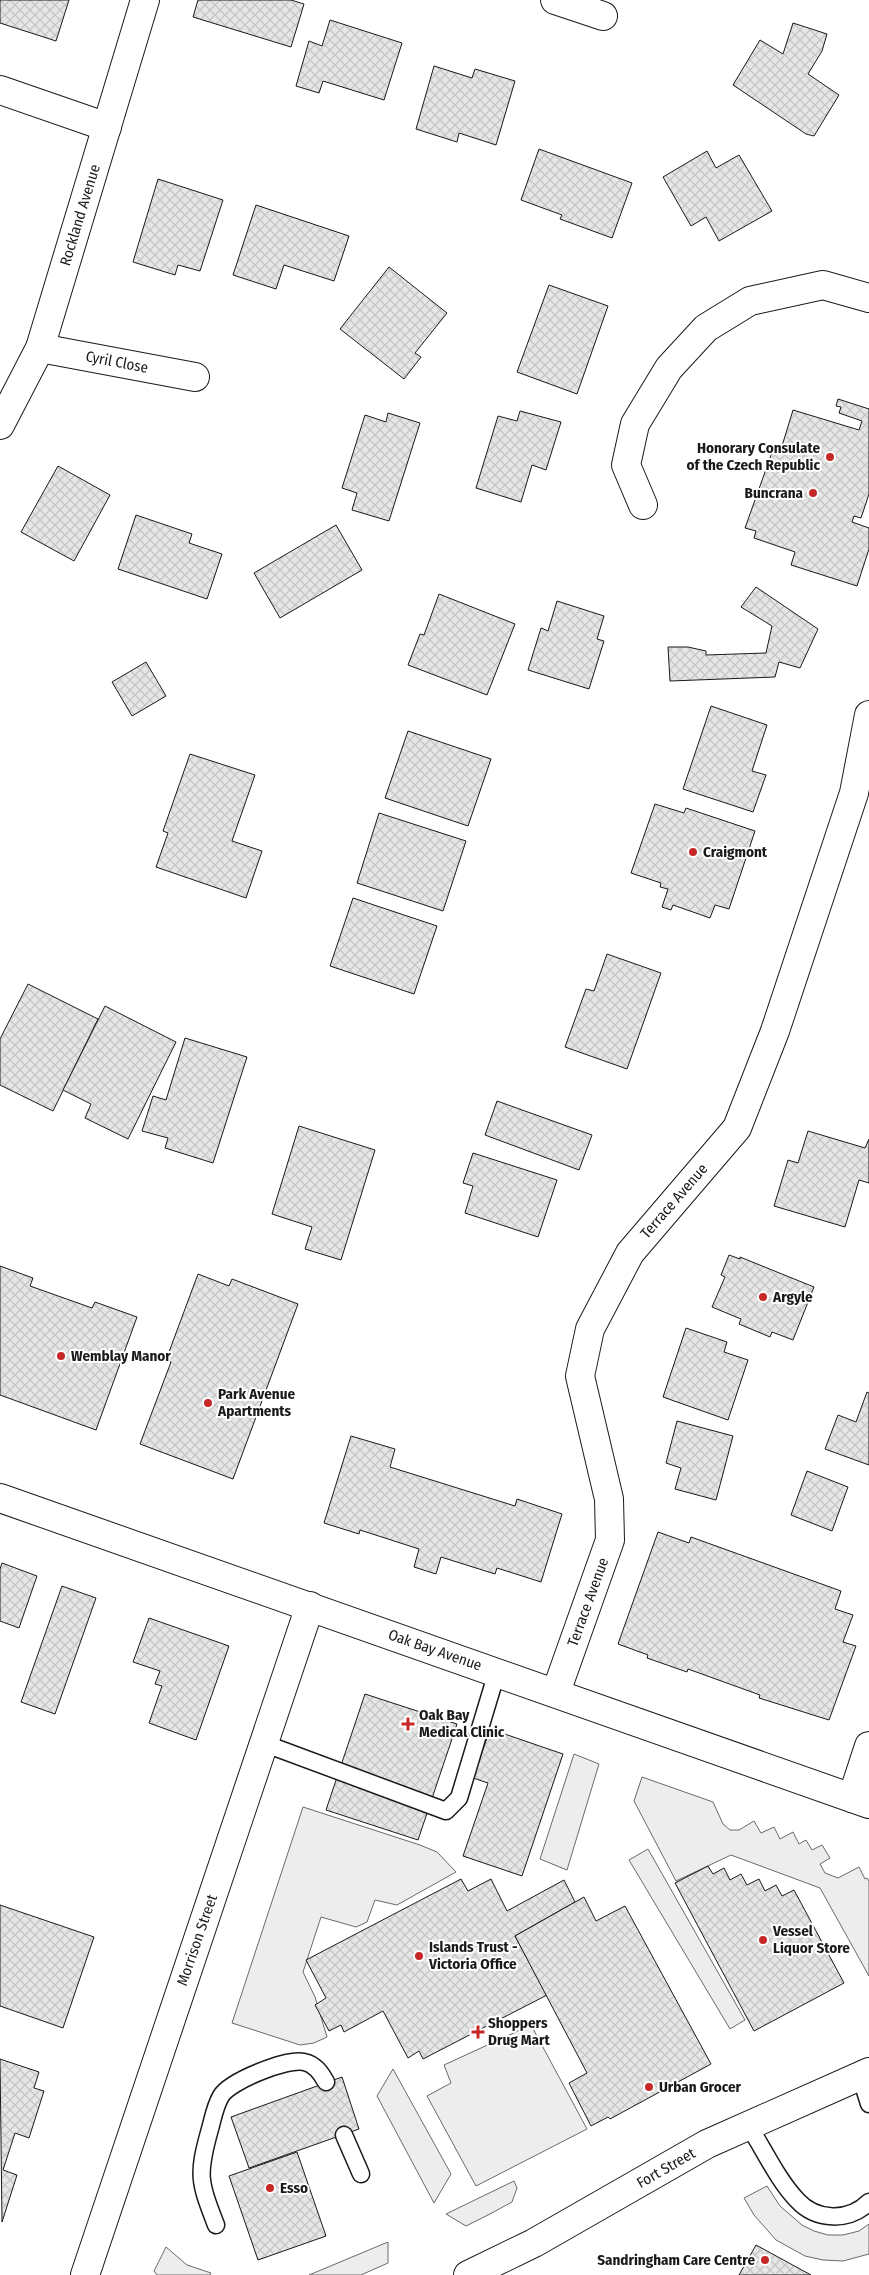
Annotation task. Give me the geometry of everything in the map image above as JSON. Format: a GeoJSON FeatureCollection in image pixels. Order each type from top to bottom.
{"type":"FeatureCollection","features":[{"type":"Feature","properties":{"kind":"street","name":"Rockland Avenue"},"geometry":{"type":"LineString","coordinates":[[0,425],[40,348],[145,0]]}},
{"type":"Feature","properties":{"kind":"street"},"geometry":{"type":"LineString","coordinates":[[555,0],[603,16]]}},
{"type":"Feature","properties":{"kind":"street"},"geometry":{"type":"LineString","coordinates":[[0,90],[107,127]]}},
{"type":"Feature","properties":{"kind":"street"},"geometry":{"type":"LineString","coordinates":[[643,505],[626,465],[635,424],[670,368],[706,328],[750,301],[823,285],[869,298]]}},
{"type":"Feature","properties":{"kind":"street","name":"Cyril Close"},"geometry":{"type":"LineString","coordinates":[[40,348],[195,377]]}},
{"type":"Feature","properties":{"kind":"street","name":"Terrace Avenue"},"geometry":{"type":"LineString","coordinates":[[556,1692],[610,1540],[609,1498],[580,1376],[590,1329],[630,1253],[737,1128],[775,1032],[854,793],[869,716]]}},
{"type":"Feature","properties":{"kind":"street","name":"Oak Bay Avenue"},"geometry":{"type":"LineString","coordinates":[[0,1498],[556,1692],[861,1801]]}},
{"type":"Feature","properties":{"kind":"street","name":"Morrison Street"},"geometry":{"type":"LineString","coordinates":[[85,2275],[310,1606]]}},
{"type":"Feature","properties":{"kind":"street"},"geometry":{"type":"LineString","coordinates":[[861,1801],[869,1746]]}},
{"type":"Feature","properties":{"kind":"street","name":"Fort Street"},"geometry":{"type":"LineString","coordinates":[[468,2275],[534,2243],[707,2144],[864,2074]]}},
{"type":"Feature","properties":{"kind":"lane"},"geometry":{"type":"LineString","coordinates":[[263,1743],[446,1811],[459,1798],[498,1672]]}},
{"type":"Feature","properties":{"kind":"lane"},"geometry":{"type":"LineString","coordinates":[[216,2225],[204,2192],[200,2174],[203,2155],[217,2104],[226,2089],[239,2080],[295,2061],[305,2062],[314,2067],[326,2082]]}},
{"type":"Feature","properties":{"kind":"lane"},"geometry":{"type":"LineString","coordinates":[[864,2074],[869,2104]]}},
{"type":"Feature","properties":{"kind":"lane"},"geometry":{"type":"LineString","coordinates":[[748,2125],[789,2189],[798,2201],[809,2210],[823,2216],[838,2217],[852,2214],[869,2202]]}},
{"type":"Feature","properties":{"kind":"lane"},"geometry":{"type":"LineString","coordinates":[[344,2136],[360,2174]]}},
{"type":"Feature","properties":{"kind":"shaded area"},"geometry":{"type":"Polygon","coordinates":[[[574,1754],[599,1764],[567,1870],[540,1859],[574,1754]]]}},
{"type":"Feature","properties":{"kind":"shaded area"},"geometry":{"type":"Polygon","coordinates":[[[642,1777],[713,1802],[723,1824],[730,1830],[739,1830],[754,1821],[761,1833],[774,1827],[780,1839],[793,1832],[799,1844],[806,1840],[812,1850],[822,1845],[830,1858],[820,1864],[825,1873],[838,1878],[859,1867],[865,1879],[867,1878],[869,1881],[869,1976],[820,1888],[731,1855],[676,1881],[634,1801],[642,1777]]]}},
{"type":"Feature","properties":{"kind":"shaded area"},"geometry":{"type":"Polygon","coordinates":[[[303,1807],[437,1852],[456,1872],[397,1905],[375,1900],[367,1922],[356,1927],[321,1917],[303,1972],[315,1997],[327,2037],[314,2043],[300,2045],[232,2023],[303,1807]]]}},
{"type":"Feature","properties":{"kind":"shaded area"},"geometry":{"type":"Polygon","coordinates":[[[648,1849],[745,2020],[730,2029],[629,1860],[648,1849]]]}},
{"type":"Feature","properties":{"kind":"shaded area"},"geometry":{"type":"Polygon","coordinates":[[[531,2025],[587,2129],[476,2186],[427,2096],[451,2083],[444,2065],[531,2025]]]}},
{"type":"Feature","properties":{"kind":"shaded area"},"geometry":{"type":"Polygon","coordinates":[[[393,2069],[451,2174],[434,2203],[377,2096],[393,2069]]]}},
{"type":"Feature","properties":{"kind":"shaded area"},"geometry":{"type":"Polygon","coordinates":[[[514,2181],[517,2188],[512,2202],[466,2226],[446,2214],[514,2181]]]}},
{"type":"Feature","properties":{"kind":"shaded area"},"geometry":{"type":"Polygon","coordinates":[[[767,2186],[780,2206],[802,2225],[814,2231],[828,2235],[843,2235],[859,2231],[869,2224],[869,2254],[843,2261],[823,2260],[805,2256],[776,2240],[754,2215],[744,2198],[767,2186]]]}},
{"type":"Feature","properties":{"kind":"shaded area"},"geometry":{"type":"Polygon","coordinates":[[[388,2242],[388,2263],[361,2275],[309,2275],[388,2242]]]}},
{"type":"Feature","properties":{"kind":"shaded area"},"geometry":{"type":"Polygon","coordinates":[[[166,2247],[187,2265],[211,2273],[210,2275],[157,2275],[154,2271],[166,2247]]]}},
{"type":"Feature","properties":{"kind":"building"},"geometry":{"type":"Polygon","coordinates":[[[0,0],[69,0],[56,41],[0,23],[0,0]]]}},
{"type":"Feature","properties":{"kind":"building"},"geometry":{"type":"Polygon","coordinates":[[[198,0],[291,0],[304,4],[291,47],[193,17],[198,0]]]}},
{"type":"Feature","properties":{"kind":"building"},"geometry":{"type":"Polygon","coordinates":[[[330,20],[402,43],[384,100],[323,81],[319,93],[296,86],[309,41],[322,46],[330,20]]]}},
{"type":"Feature","properties":{"kind":"building"},"geometry":{"type":"Polygon","coordinates":[[[793,23],[827,34],[822,51],[808,74],[839,95],[814,136],[806,134],[733,85],[760,40],[783,54],[793,23]]]}},
{"type":"Feature","properties":{"kind":"building"},"geometry":{"type":"Polygon","coordinates":[[[434,66],[472,78],[475,69],[515,81],[496,145],[459,133],[457,142],[416,129],[434,66]]]}},
{"type":"Feature","properties":{"kind":"building"},"geometry":{"type":"Polygon","coordinates":[[[539,149],[632,183],[612,238],[560,219],[562,215],[521,200],[539,149]]]}},
{"type":"Feature","properties":{"kind":"building"},"geometry":{"type":"Polygon","coordinates":[[[707,151],[716,168],[739,155],[772,211],[719,241],[706,217],[691,226],[663,177],[707,151]]]}},
{"type":"Feature","properties":{"kind":"building"},"geometry":{"type":"Polygon","coordinates":[[[158,179],[223,200],[200,271],[178,265],[175,275],[133,262],[158,179]]]}},
{"type":"Feature","properties":{"kind":"building"},"geometry":{"type":"Polygon","coordinates":[[[256,205],[349,236],[334,281],[284,265],[276,289],[233,275],[256,205]]]}},
{"type":"Feature","properties":{"kind":"building"},"geometry":{"type":"Polygon","coordinates":[[[389,267],[447,313],[415,353],[421,357],[404,379],[340,329],[389,267]]]}},
{"type":"Feature","properties":{"kind":"building"},"geometry":{"type":"Polygon","coordinates":[[[549,285],[608,306],[577,394],[517,372],[549,285]]]}},
{"type":"Feature","properties":{"kind":"building","name":"Buncrana"},"geometry":{"type":"Polygon","coordinates":[[[838,399],[869,409],[869,494],[861,518],[854,516],[852,522],[869,528],[869,549],[857,586],[791,565],[795,552],[754,538],[756,531],[745,528],[775,444],[782,446],[793,410],[859,430],[862,421],[839,413],[841,407],[836,406],[838,399]]]}},
{"type":"Feature","properties":{"kind":"building"},"geometry":{"type":"Polygon","coordinates":[[[520,411],[561,422],[546,470],[532,465],[521,502],[476,488],[498,416],[517,421],[520,411]]]}},
{"type":"Feature","properties":{"kind":"building"},"geometry":{"type":"Polygon","coordinates":[[[388,413],[420,423],[389,521],[352,510],[357,493],[342,488],[365,415],[386,422],[388,413]]]}},
{"type":"Feature","properties":{"kind":"building"},"geometry":{"type":"Polygon","coordinates":[[[58,466],[110,495],[74,561],[21,532],[58,466]]]}},
{"type":"Feature","properties":{"kind":"building"},"geometry":{"type":"Polygon","coordinates":[[[136,515],[192,534],[189,543],[222,554],[207,599],[118,569],[136,515]]]}},
{"type":"Feature","properties":{"kind":"building"},"geometry":{"type":"Polygon","coordinates":[[[336,525],[362,570],[280,618],[254,573],[336,525]]]}},
{"type":"Feature","properties":{"kind":"building"},"geometry":{"type":"Polygon","coordinates":[[[756,587],[818,629],[800,668],[779,662],[775,677],[670,681],[668,647],[688,647],[706,651],[706,655],[766,653],[772,626],[741,607],[756,587]]]}},
{"type":"Feature","properties":{"kind":"building"},"geometry":{"type":"Polygon","coordinates":[[[439,594],[515,624],[487,695],[408,665],[420,634],[424,635],[439,594]]]}},
{"type":"Feature","properties":{"kind":"building"},"geometry":{"type":"Polygon","coordinates":[[[557,601],[604,616],[597,639],[604,641],[589,689],[528,670],[541,628],[548,631],[557,601]]]}},
{"type":"Feature","properties":{"kind":"building"},"geometry":{"type":"Polygon","coordinates":[[[146,662],[166,696],[132,716],[112,682],[146,662]]]}},
{"type":"Feature","properties":{"kind":"building"},"geometry":{"type":"Polygon","coordinates":[[[711,706],[767,725],[752,771],[766,775],[753,812],[683,789],[711,706]]]}},
{"type":"Feature","properties":{"kind":"building"},"geometry":{"type":"Polygon","coordinates":[[[408,731],[491,759],[468,826],[385,798],[408,731]]]}},
{"type":"Feature","properties":{"kind":"building"},"geometry":{"type":"Polygon","coordinates":[[[190,754],[255,775],[232,841],[262,851],[246,898],[156,867],[168,833],[163,831],[190,754]]]}},
{"type":"Feature","properties":{"kind":"building","name":"Craigmont"},"geometry":{"type":"Polygon","coordinates":[[[655,804],[684,813],[686,808],[755,831],[729,909],[715,905],[710,918],[673,905],[671,910],[662,907],[668,889],[660,887],[661,883],[631,873],[655,804]]]}},
{"type":"Feature","properties":{"kind":"building"},"geometry":{"type":"Polygon","coordinates":[[[379,813],[466,841],[443,911],[357,883],[379,813]]]}},
{"type":"Feature","properties":{"kind":"building"},"geometry":{"type":"Polygon","coordinates":[[[353,898],[437,926],[414,994],[330,966],[353,898]]]}},
{"type":"Feature","properties":{"kind":"building"},"geometry":{"type":"Polygon","coordinates":[[[607,954],[661,973],[627,1069],[565,1047],[586,989],[594,991],[607,954]]]}},
{"type":"Feature","properties":{"kind":"building"},"geometry":{"type":"Polygon","coordinates":[[[28,984],[98,1019],[53,1111],[0,1085],[0,1039],[28,984]]]}},
{"type":"Feature","properties":{"kind":"building"},"geometry":{"type":"Polygon","coordinates":[[[105,1006],[176,1042],[128,1139],[85,1118],[91,1104],[63,1090],[105,1006]]]}},
{"type":"Feature","properties":{"kind":"building"},"geometry":{"type":"Polygon","coordinates":[[[185,1038],[247,1057],[213,1163],[165,1148],[168,1138],[142,1131],[153,1096],[166,1100],[185,1038]]]}},
{"type":"Feature","properties":{"kind":"building"},"geometry":{"type":"Polygon","coordinates":[[[497,1101],[592,1135],[579,1170],[485,1135],[497,1101]]]}},
{"type":"Feature","properties":{"kind":"building"},"geometry":{"type":"Polygon","coordinates":[[[299,1126],[375,1150],[341,1260],[305,1249],[312,1227],[272,1214],[299,1126]]]}},
{"type":"Feature","properties":{"kind":"building"},"geometry":{"type":"Polygon","coordinates":[[[808,1131],[865,1148],[869,1139],[869,1183],[859,1180],[845,1227],[774,1206],[788,1160],[798,1163],[808,1131]]]}},
{"type":"Feature","properties":{"kind":"building"},"geometry":{"type":"Polygon","coordinates":[[[473,1153],[557,1180],[538,1237],[465,1213],[473,1186],[463,1183],[473,1153]]]}},
{"type":"Feature","properties":{"kind":"building","name":"Argyle"},"geometry":{"type":"Polygon","coordinates":[[[729,1255],[740,1259],[740,1257],[814,1287],[793,1340],[772,1332],[770,1337],[739,1324],[741,1319],[712,1307],[725,1277],[721,1275],[729,1255]]]}},
{"type":"Feature","properties":{"kind":"building","name":"Wemblay Manor"},"geometry":{"type":"Polygon","coordinates":[[[0,1266],[33,1278],[30,1286],[92,1308],[95,1302],[137,1317],[96,1430],[0,1395],[0,1266]]]}},
{"type":"Feature","properties":{"kind":"building","name":"Park Avenue Apartments"},"geometry":{"type":"Polygon","coordinates":[[[198,1274],[229,1286],[232,1279],[298,1304],[233,1479],[140,1444],[171,1362],[166,1360],[198,1274]]]}},
{"type":"Feature","properties":{"kind":"building"},"geometry":{"type":"Polygon","coordinates":[[[686,1328],[727,1342],[724,1352],[748,1360],[728,1420],[663,1397],[686,1328]]]}},
{"type":"Feature","properties":{"kind":"building"},"geometry":{"type":"Polygon","coordinates":[[[867,1392],[869,1393],[869,1465],[825,1449],[838,1415],[856,1422],[867,1392]]]}},
{"type":"Feature","properties":{"kind":"building"},"geometry":{"type":"Polygon","coordinates":[[[677,1421],[733,1436],[716,1500],[675,1489],[681,1468],[666,1463],[677,1421]]]}},
{"type":"Feature","properties":{"kind":"building"},"geometry":{"type":"Polygon","coordinates":[[[351,1436],[395,1449],[390,1467],[515,1506],[517,1499],[562,1514],[541,1582],[497,1568],[495,1574],[441,1557],[436,1574],[414,1567],[419,1549],[360,1530],[359,1534],[324,1523],[351,1436]]]}},
{"type":"Feature","properties":{"kind":"building"},"geometry":{"type":"Polygon","coordinates":[[[807,1471],[848,1487],[832,1531],[791,1515],[807,1471]]]}},
{"type":"Feature","properties":{"kind":"building"},"geometry":{"type":"Polygon","coordinates":[[[658,1532],[689,1543],[691,1537],[841,1591],[835,1609],[853,1615],[843,1642],[856,1646],[829,1720],[759,1698],[760,1695],[688,1669],[687,1672],[647,1658],[648,1655],[618,1644],[658,1532]]]}},
{"type":"Feature","properties":{"kind":"building"},"geometry":{"type":"Polygon","coordinates":[[[2,1563],[37,1576],[19,1628],[0,1621],[0,1569],[2,1563]]]}},
{"type":"Feature","properties":{"kind":"building"},"geometry":{"type":"Polygon","coordinates":[[[62,1586],[96,1598],[55,1714],[21,1702],[62,1586]]]}},
{"type":"Feature","properties":{"kind":"building"},"geometry":{"type":"Polygon","coordinates":[[[149,1618],[229,1646],[196,1740],[149,1723],[162,1686],[155,1684],[160,1671],[133,1662],[149,1618]]]}},
{"type":"Feature","properties":{"kind":"building"},"geometry":{"type":"Polygon","coordinates":[[[365,1694],[457,1724],[418,1840],[326,1810],[365,1694]]]}},
{"type":"Feature","properties":{"kind":"building"},"geometry":{"type":"Polygon","coordinates":[[[490,1729],[563,1754],[522,1876],[463,1856],[488,1783],[473,1778],[490,1729]]]}},
{"type":"Feature","properties":{"kind":"building","name":"Vessel Liquor Store"},"geometry":{"type":"Polygon","coordinates":[[[708,1866],[713,1874],[724,1868],[730,1880],[741,1874],[747,1885],[759,1879],[765,1891],[776,1885],[782,1896],[794,1890],[844,1983],[754,2031],[675,1883],[708,1866]]]}},
{"type":"Feature","properties":{"kind":"building"},"geometry":{"type":"Polygon","coordinates":[[[461,1879],[468,1891],[491,1879],[507,1911],[564,1880],[575,1902],[515,1936],[547,1995],[423,2059],[419,2051],[408,2058],[383,2011],[344,2032],[341,2025],[329,2031],[315,2005],[326,1998],[306,1960],[461,1879]]]}},
{"type":"Feature","properties":{"kind":"building"},"geometry":{"type":"Polygon","coordinates":[[[584,1897],[596,1921],[625,1906],[711,2064],[610,2119],[608,2117],[591,2126],[569,2083],[587,2073],[515,1936],[584,1897]]]}},
{"type":"Feature","properties":{"kind":"building"},"geometry":{"type":"Polygon","coordinates":[[[0,1905],[94,1937],[63,2028],[0,2006],[0,1905]]]}},
{"type":"Feature","properties":{"kind":"building"},"geometry":{"type":"Polygon","coordinates":[[[0,2059],[39,2072],[34,2088],[44,2091],[29,2138],[15,2133],[3,2170],[17,2175],[2,2222],[0,2059]]]}},
{"type":"Feature","properties":{"kind":"building"},"geometry":{"type":"Polygon","coordinates":[[[342,2077],[359,2129],[249,2168],[231,2117],[342,2077]]]}},
{"type":"Feature","properties":{"kind":"building"},"geometry":{"type":"Polygon","coordinates":[[[297,2152],[326,2236],[258,2260],[229,2176],[297,2152]]]}},
{"type":"Feature","properties":{"kind":"building","name":"Sandringham Care Centre"},"geometry":{"type":"Polygon","coordinates":[[[756,2245],[811,2275],[739,2275],[756,2245]]]}},
{"type":"Feature","properties":{"kind":"place","name":"Honorary Consulate of the Czech Republic"},"geometry":{"type":"Point","coordinates":[830,457]}},
{"type":"Feature","properties":{"kind":"place","name":"Buncrana"},"geometry":{"type":"Point","coordinates":[813,493]}},
{"type":"Feature","properties":{"kind":"place","name":"Craigmont"},"geometry":{"type":"Point","coordinates":[693,852]}},
{"type":"Feature","properties":{"kind":"place","name":"Argyle"},"geometry":{"type":"Point","coordinates":[763,1297]}},
{"type":"Feature","properties":{"kind":"place","name":"Wemblay Manor"},"geometry":{"type":"Point","coordinates":[61,1356]}},
{"type":"Feature","properties":{"kind":"place","name":"Park Avenue Apartments"},"geometry":{"type":"Point","coordinates":[208,1403]}},
{"type":"Feature","properties":{"kind":"place","name":"Oak Bay Medical Clinic"},"geometry":{"type":"Point","coordinates":[408,1724]}},
{"type":"Feature","properties":{"kind":"place","name":"Vessel Liquor Store"},"geometry":{"type":"Point","coordinates":[763,1940]}},
{"type":"Feature","properties":{"kind":"place","name":"Islands Trust - Victoria Office"},"geometry":{"type":"Point","coordinates":[419,1956]}},
{"type":"Feature","properties":{"kind":"place","name":"Shoppers Drug Mart"},"geometry":{"type":"Point","coordinates":[478,2032]}},
{"type":"Feature","properties":{"kind":"place","name":"Urban Grocer"},"geometry":{"type":"Point","coordinates":[649,2087]}},
{"type":"Feature","properties":{"kind":"place","name":"Esso"},"geometry":{"type":"Point","coordinates":[270,2188]}},
{"type":"Feature","properties":{"kind":"place","name":"Sandringham Care Centre"},"geometry":{"type":"Point","coordinates":[765,2260]}}]}
